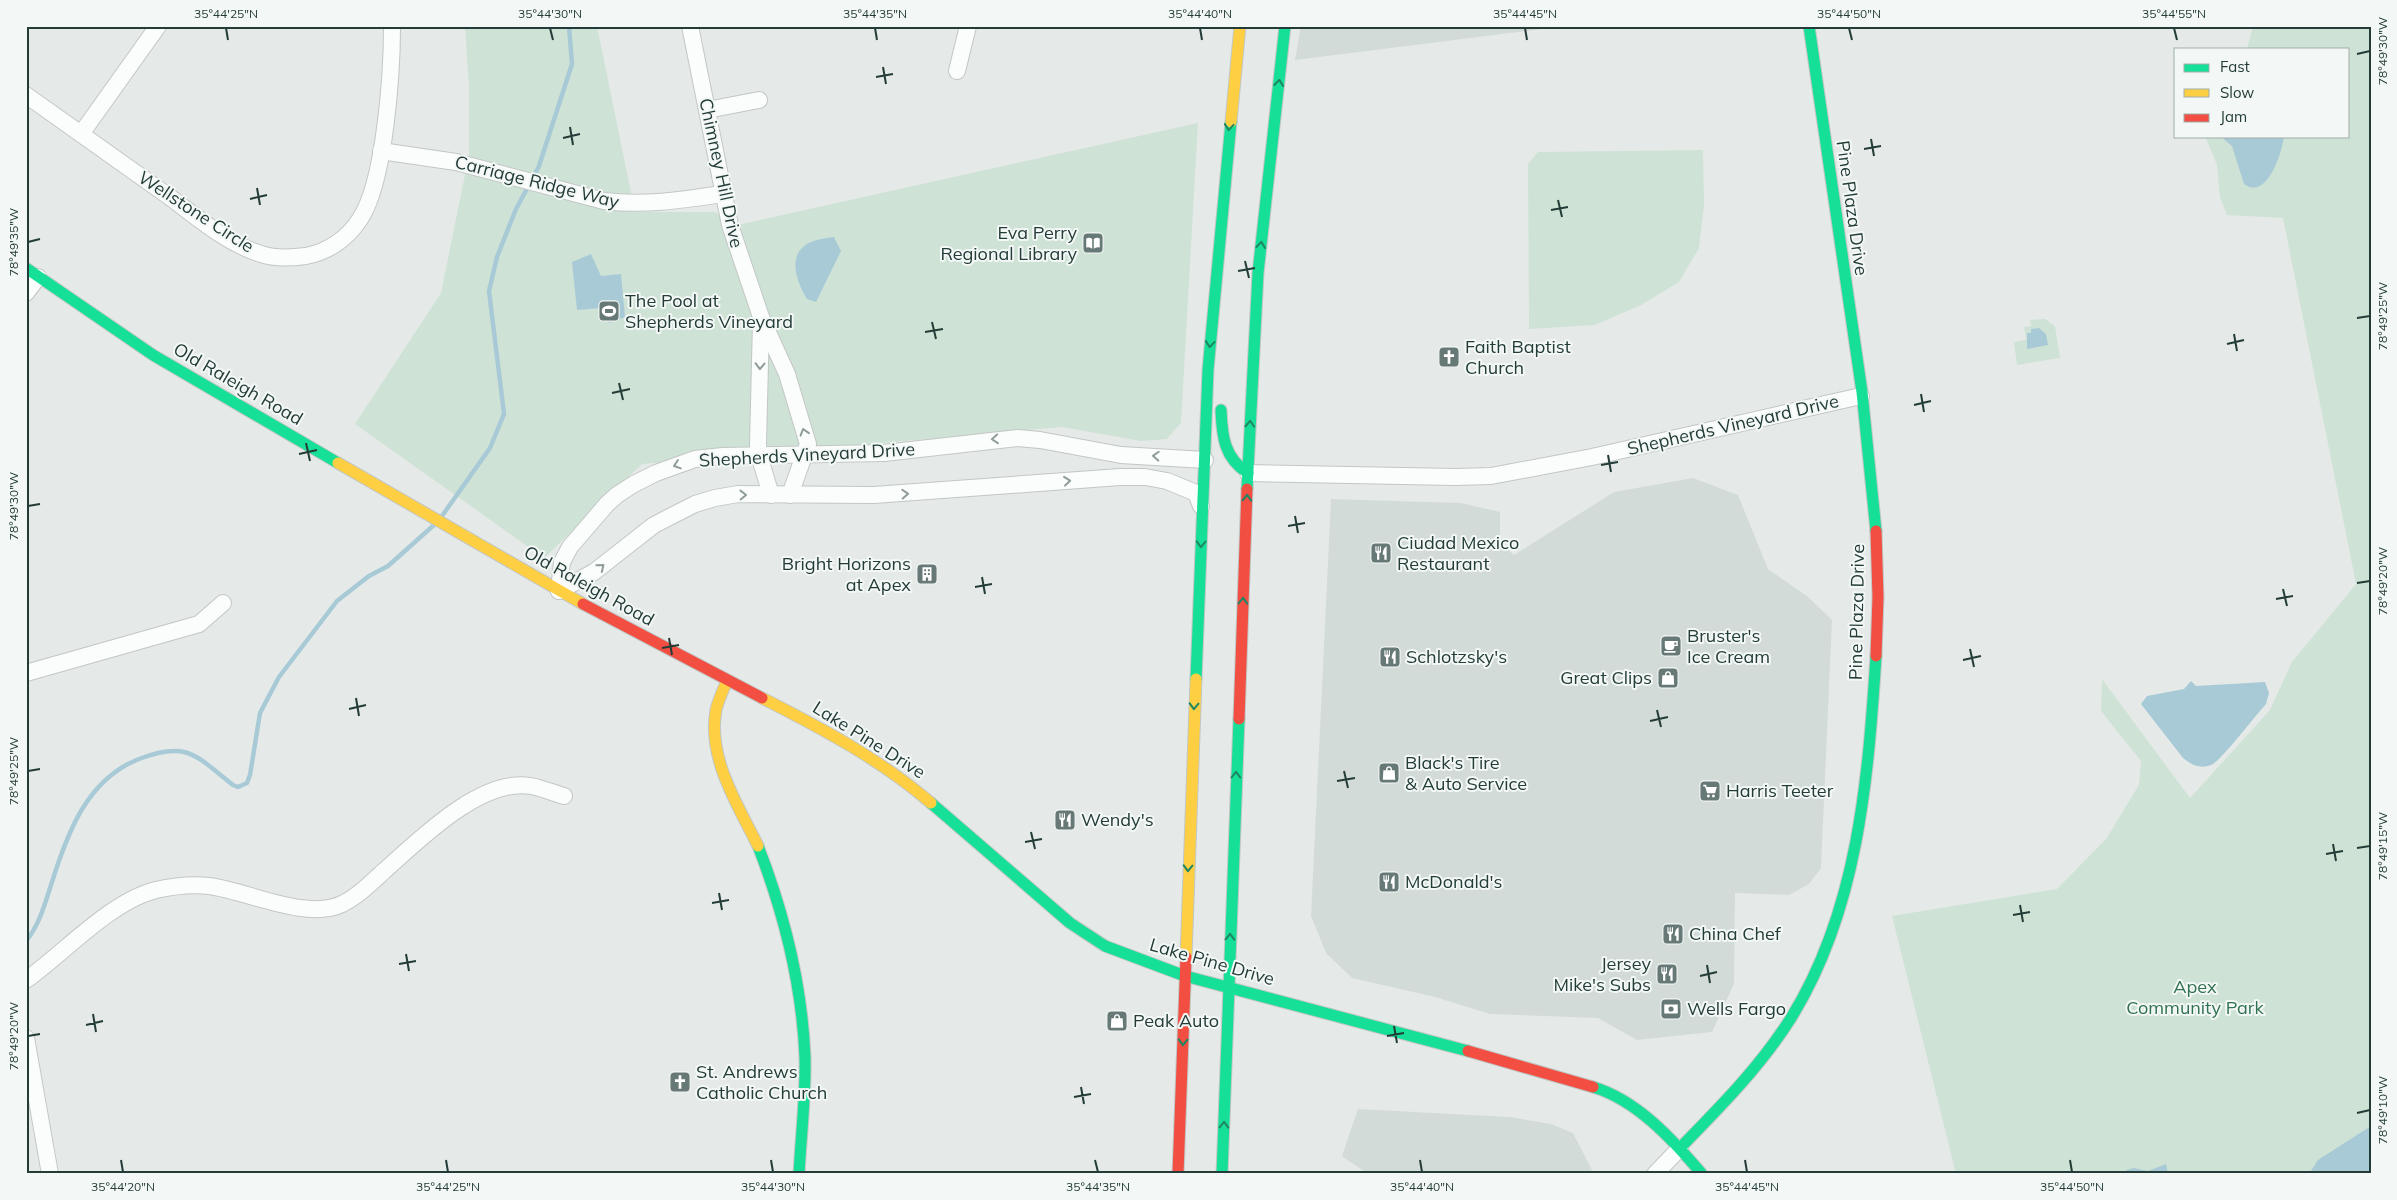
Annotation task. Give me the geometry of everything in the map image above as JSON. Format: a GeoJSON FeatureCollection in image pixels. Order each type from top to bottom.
{"type":"FeatureCollection","features":[{"type":"Feature","properties":{"kind":"main road"},"geometry":{"type":"LineString","coordinates":[[1178,1174],[1202,509],[1210,462],[1208,370],[1229,125],[1240,26]]}},
{"type":"Feature","properties":{"kind":"main road"},"geometry":{"type":"LineString","coordinates":[[1222,1174],[1241,644],[1258,273],[1285,26]]}},
{"type":"Feature","properties":{"kind":"main road","name":"Pine Plaza Drive"},"geometry":{"type":"LineString","coordinates":[[1680,1148],[1741,1086],[1782,1032],[1803,997],[1837,922],[1853,864],[1866,781],[1878,606],[1875,516],[1861,396],[1809,26]]}},
{"type":"Feature","properties":{"kind":"main road"},"geometry":{"type":"LineString","coordinates":[[1220,244],[1221,360]]}},
{"type":"Feature","properties":{"kind":"main road","name":"Old Raleigh Road"},"geometry":{"type":"LineString","coordinates":[[32,272],[153,355],[559,591],[727,680]]}},
{"type":"Feature","properties":{"kind":"main road"},"geometry":{"type":"LineString","coordinates":[[1221,399],[1223,446],[1231,461],[1248,473]]}},
{"type":"Feature","properties":{"kind":"main road"},"geometry":{"type":"LineString","coordinates":[[1231,606],[1231,624],[1241,644]]}},
{"type":"Feature","properties":{"kind":"main road"},"geometry":{"type":"LineString","coordinates":[[727,680],[716,710],[715,741],[722,771],[758,847],[770,879],[784,924],[798,991],[805,1057],[805,1088],[799,1174]]}},
{"type":"Feature","properties":{"kind":"main road","name":"Lake Pine Drive"},"geometry":{"type":"LineString","coordinates":[[727,680],[838,737],[914,788],[1070,922],[1095,941],[1185,976],[1228,986],[1603,1090],[1631,1105],[1680,1148],[1702,1174]]}},
{"type":"Feature","properties":{"kind":"street"},"geometry":{"type":"LineString","coordinates":[[80,134],[158,26]]}},
{"type":"Feature","properties":{"kind":"street","name":"Wellstone Circle"},"geometry":{"type":"LineString","coordinates":[[26,95],[208,224],[246,248],[262,255],[280,258],[310,255],[340,241],[361,218],[370,200],[382,151],[392,59],[392,26]]}},
{"type":"Feature","properties":{"kind":"street","name":"Chimney Hill Drive"},"geometry":{"type":"LineString","coordinates":[[690,26],[722,194],[738,254],[761,317],[787,374],[808,444],[790,495]]}},
{"type":"Feature","properties":{"kind":"street"},"geometry":{"type":"LineString","coordinates":[[957,71],[960,50],[968,26]]}},
{"type":"Feature","properties":{"kind":"street"},"geometry":{"type":"LineString","coordinates":[[707,110],[759,100]]}},
{"type":"Feature","properties":{"kind":"street","name":"Carriage Ridge Way"},"geometry":{"type":"LineString","coordinates":[[382,151],[456,162],[533,180],[604,201],[627,204],[651,204],[722,194]]}},
{"type":"Feature","properties":{"kind":"street"},"geometry":{"type":"LineString","coordinates":[[26,293],[32,272]]}},
{"type":"Feature","properties":{"kind":"street","name":"Chimney Hill Drive"},"geometry":{"type":"LineString","coordinates":[[761,317],[759,455],[771,495]]}},
{"type":"Feature","properties":{"kind":"street","name":"Shepherds Vineyard Drive"},"geometry":{"type":"LineString","coordinates":[[1248,473],[1491,476],[1592,457],[1861,396]]}},
{"type":"Feature","properties":{"kind":"street","name":"Shepherds Vineyard Drive"},"geometry":{"type":"LineString","coordinates":[[559,591],[562,562],[570,547],[617,495],[656,473],[695,459],[723,456],[884,453],[1018,438],[1121,454],[1210,462]]}},
{"type":"Feature","properties":{"kind":"street","name":"Shepherds Vineyard Drive"},"geometry":{"type":"LineString","coordinates":[[559,591],[594,572],[654,525],[695,504],[738,494],[892,494],[1086,479],[1144,477],[1167,480],[1196,492],[1202,509]]}},
{"type":"Feature","properties":{"kind":"street"},"geometry":{"type":"LineString","coordinates":[[26,673],[199,624],[223,603]]}},
{"type":"Feature","properties":{"kind":"street"},"geometry":{"type":"LineString","coordinates":[[26,980],[110,913],[126,902],[155,890],[190,885],[209,886],[304,908],[329,908],[356,896],[441,820],[475,800],[516,786],[530,786],[564,796]]}},
{"type":"Feature","properties":{"kind":"street"},"geometry":{"type":"LineString","coordinates":[[26,1038],[50,1174]]}},
{"type":"Feature","properties":{"kind":"street"},"geometry":{"type":"LineString","coordinates":[[1655,1174],[1680,1148]]}},
{"type":"Feature","properties":{"kind":"shaded area"},"geometry":{"type":"Polygon","coordinates":[[[1301,26],[1565,26],[1295,60],[1301,26]]]}},
{"type":"Feature","properties":{"kind":"shaded area"},"geometry":{"type":"Polygon","coordinates":[[[1693,478],[1738,495],[1768,569],[1807,596],[1832,620],[1821,868],[1809,884],[1789,895],[1735,893],[1734,984],[1712,1032],[1637,1040],[1598,1018],[1490,1014],[1435,997],[1352,978],[1326,953],[1311,916],[1331,499],[1461,503],[1500,512],[1500,543],[1514,555],[1614,492],[1693,478]]]}},
{"type":"Feature","properties":{"kind":"shaded area"},"geometry":{"type":"Polygon","coordinates":[[[1358,1109],[1510,1117],[1551,1124],[1573,1133],[1594,1174],[1368,1174],[1342,1156],[1358,1109]]]}},
{"type":"Feature","properties":{"kind":"green space"},"geometry":{"type":"Polygon","coordinates":[[[465,26],[597,26],[635,212],[714,212],[742,224],[1198,123],[1181,423],[1167,439],[1141,441],[1062,427],[642,464],[544,558],[355,424],[441,293],[469,155],[469,87],[465,26]]]}},
{"type":"Feature","properties":{"kind":"green space","name":"Apex Community Park"},"geometry":{"type":"Polygon","coordinates":[[[2253,26],[2371,26],[2371,1174],[1956,1174],[1892,916],[2057,889],[2106,839],[2139,785],[2141,761],[2101,711],[2102,679],[2190,798],[2270,710],[2292,662],[2356,584],[2283,218],[2227,215],[2220,197],[2217,165],[2206,138],[2350,138],[2350,48],[2247,48],[2253,26]]]}},
{"type":"Feature","properties":{"kind":"green space"},"geometry":{"type":"Polygon","coordinates":[[[1703,150],[1704,205],[1699,248],[1679,282],[1641,305],[1595,325],[1529,329],[1528,164],[1538,152],[1703,150]]]}},
{"type":"Feature","properties":{"kind":"green space"},"geometry":{"type":"Polygon","coordinates":[[[2045,319],[2055,326],[2060,358],[2017,365],[2014,342],[2026,340],[2024,327],[2031,326],[2030,320],[2045,319]]]}},
{"type":"Feature","properties":{"kind":"water"},"geometry":{"type":"Polygon","coordinates":[[[2222,138],[2284,138],[2277,163],[2272,173],[2260,186],[2252,188],[2244,184],[2232,146],[2222,138]]]}},
{"type":"Feature","properties":{"kind":"water"},"geometry":{"type":"Polygon","coordinates":[[[834,237],[841,251],[816,302],[807,299],[797,276],[796,260],[798,253],[811,242],[834,237]]]}},
{"type":"Feature","properties":{"kind":"water"},"geometry":{"type":"Polygon","coordinates":[[[591,254],[601,276],[621,274],[625,317],[609,323],[601,308],[577,310],[572,262],[591,254]]]}},
{"type":"Feature","properties":{"kind":"water"},"geometry":{"type":"Polygon","coordinates":[[[2039,328],[2046,334],[2048,345],[2027,349],[2027,333],[2031,333],[2031,329],[2039,328]]]}},
{"type":"Feature","properties":{"kind":"water"},"geometry":{"type":"Polygon","coordinates":[[[2191,681],[2196,686],[2265,682],[2269,693],[2266,704],[2231,746],[2213,764],[2205,767],[2193,765],[2183,758],[2141,704],[2147,696],[2184,689],[2191,681]]]}},
{"type":"Feature","properties":{"kind":"water"},"geometry":{"type":"Polygon","coordinates":[[[2371,1126],[2371,1174],[2309,1174],[2318,1160],[2371,1126]]]}},
{"type":"Feature","properties":{"kind":"water"},"geometry":{"type":"Polygon","coordinates":[[[2166,1164],[2168,1174],[2129,1174],[2126,1170],[2134,1168],[2148,1171],[2166,1164]]]}},
{"type":"Feature","properties":{"kind":"waterway"},"geometry":{"type":"LineString","coordinates":[[533,178],[539,166],[572,64],[569,26]]}},
{"type":"Feature","properties":{"kind":"waterway"},"geometry":{"type":"LineString","coordinates":[[442,516],[490,448],[504,414],[489,291],[497,257],[516,209],[529,185]]}},
{"type":"Feature","properties":{"kind":"waterway"},"geometry":{"type":"LineString","coordinates":[[26,941],[42,913],[72,827],[93,794],[106,780],[121,768],[139,759],[155,753],[180,751],[200,759],[233,785],[238,787],[247,783],[260,713],[279,677],[337,601],[369,576],[388,566],[434,525]]}},
{"type":"Feature","properties":{"kind":"traffic: fast"},"geometry":{"type":"LineString","coordinates":[[1247,489],[1258,273],[1285,26]]}},
{"type":"Feature","properties":{"kind":"traffic: fast"},"geometry":{"type":"LineString","coordinates":[[1809,26],[1862,392],[1876,531]]}},
{"type":"Feature","properties":{"kind":"traffic: fast"},"geometry":{"type":"LineString","coordinates":[[1196,679],[1208,370],[1231,122]]}},
{"type":"Feature","properties":{"kind":"traffic: fast"},"geometry":{"type":"LineString","coordinates":[[26,268],[153,355],[338,463]]}},
{"type":"Feature","properties":{"kind":"traffic: fast"},"geometry":{"type":"LineString","coordinates":[[1221,410],[1222,429],[1226,446],[1234,460],[1248,473]]}},
{"type":"Feature","properties":{"kind":"traffic: fast"},"geometry":{"type":"LineString","coordinates":[[1680,1148],[1739,1086],[1766,1053],[1791,1018],[1814,977],[1845,889],[1856,843],[1869,750],[1876,656]]}},
{"type":"Feature","properties":{"kind":"traffic: fast"},"geometry":{"type":"LineString","coordinates":[[1222,1174],[1239,719]]}},
{"type":"Feature","properties":{"kind":"traffic: fast"},"geometry":{"type":"LineString","coordinates":[[931,803],[1070,923],[1105,946],[1185,976],[1468,1051]]}},
{"type":"Feature","properties":{"kind":"traffic: fast"},"geometry":{"type":"LineString","coordinates":[[758,846],[784,923],[800,1003],[805,1071],[799,1174]]}},
{"type":"Feature","properties":{"kind":"traffic: fast"},"geometry":{"type":"LineString","coordinates":[[1593,1087],[1625,1101],[1639,1111],[1666,1135],[1702,1174]]}},
{"type":"Feature","properties":{"kind":"traffic: slow"},"geometry":{"type":"LineString","coordinates":[[1231,122],[1240,26]]}},
{"type":"Feature","properties":{"kind":"traffic: slow"},"geometry":{"type":"LineString","coordinates":[[338,463],[583,604]]}},
{"type":"Feature","properties":{"kind":"traffic: slow"},"geometry":{"type":"LineString","coordinates":[[1186,957],[1196,679]]}},
{"type":"Feature","properties":{"kind":"traffic: slow"},"geometry":{"type":"LineString","coordinates":[[727,681],[716,710],[714,728],[716,746],[726,781],[758,846]]}},
{"type":"Feature","properties":{"kind":"traffic: slow"},"geometry":{"type":"LineString","coordinates":[[762,698],[871,758],[931,803]]}},
{"type":"Feature","properties":{"kind":"traffic: jam"},"geometry":{"type":"LineString","coordinates":[[1239,719],[1247,489]]}},
{"type":"Feature","properties":{"kind":"traffic: jam"},"geometry":{"type":"LineString","coordinates":[[1876,531],[1878,597],[1876,656]]}},
{"type":"Feature","properties":{"kind":"traffic: jam"},"geometry":{"type":"LineString","coordinates":[[583,604],[762,698]]}},
{"type":"Feature","properties":{"kind":"traffic: jam"},"geometry":{"type":"LineString","coordinates":[[1178,1174],[1186,957]]}},
{"type":"Feature","properties":{"kind":"traffic: jam"},"geometry":{"type":"LineString","coordinates":[[1468,1051],[1593,1087]]}},
{"type":"Feature","properties":{"kind":"place","name":"Eva Perry Regional Library"},"geometry":{"type":"Point","coordinates":[1093,243]}},
{"type":"Feature","properties":{"kind":"place","name":"The Pool at Shepherds Vineyard"},"geometry":{"type":"Point","coordinates":[609,311]}},
{"type":"Feature","properties":{"kind":"place","name":"Faith Baptist Church"},"geometry":{"type":"Point","coordinates":[1449,357]}},
{"type":"Feature","properties":{"kind":"place","name":"Ciudad Mexico Restaurant"},"geometry":{"type":"Point","coordinates":[1381,553]}},
{"type":"Feature","properties":{"kind":"place","name":"Bright Horizons at Apex"},"geometry":{"type":"Point","coordinates":[927,574]}},
{"type":"Feature","properties":{"kind":"place","name":"Bruster's Ice Cream"},"geometry":{"type":"Point","coordinates":[1671,646]}},
{"type":"Feature","properties":{"kind":"place","name":"Schlotzsky's"},"geometry":{"type":"Point","coordinates":[1390,657]}},
{"type":"Feature","properties":{"kind":"place","name":"Great Clips"},"geometry":{"type":"Point","coordinates":[1668,678]}},
{"type":"Feature","properties":{"kind":"place","name":"Black's Tire & Auto Service"},"geometry":{"type":"Point","coordinates":[1389,773]}},
{"type":"Feature","properties":{"kind":"place","name":"Harris Teeter"},"geometry":{"type":"Point","coordinates":[1710,791]}},
{"type":"Feature","properties":{"kind":"place","name":"Wendy's"},"geometry":{"type":"Point","coordinates":[1065,820]}},
{"type":"Feature","properties":{"kind":"place","name":"McDonald's"},"geometry":{"type":"Point","coordinates":[1389,882]}},
{"type":"Feature","properties":{"kind":"place","name":"China Chef"},"geometry":{"type":"Point","coordinates":[1673,934]}},
{"type":"Feature","properties":{"kind":"place","name":"Jersey Mike's Subs"},"geometry":{"type":"Point","coordinates":[1667,974]}},
{"type":"Feature","properties":{"kind":"place","name":"Wells Fargo"},"geometry":{"type":"Point","coordinates":[1671,1009]}},
{"type":"Feature","properties":{"kind":"place","name":"Peak Auto"},"geometry":{"type":"Point","coordinates":[1117,1021]}},
{"type":"Feature","properties":{"kind":"place","name":"St. Andrews Catholic Church"},"geometry":{"type":"Point","coordinates":[680,1082]}}]}
